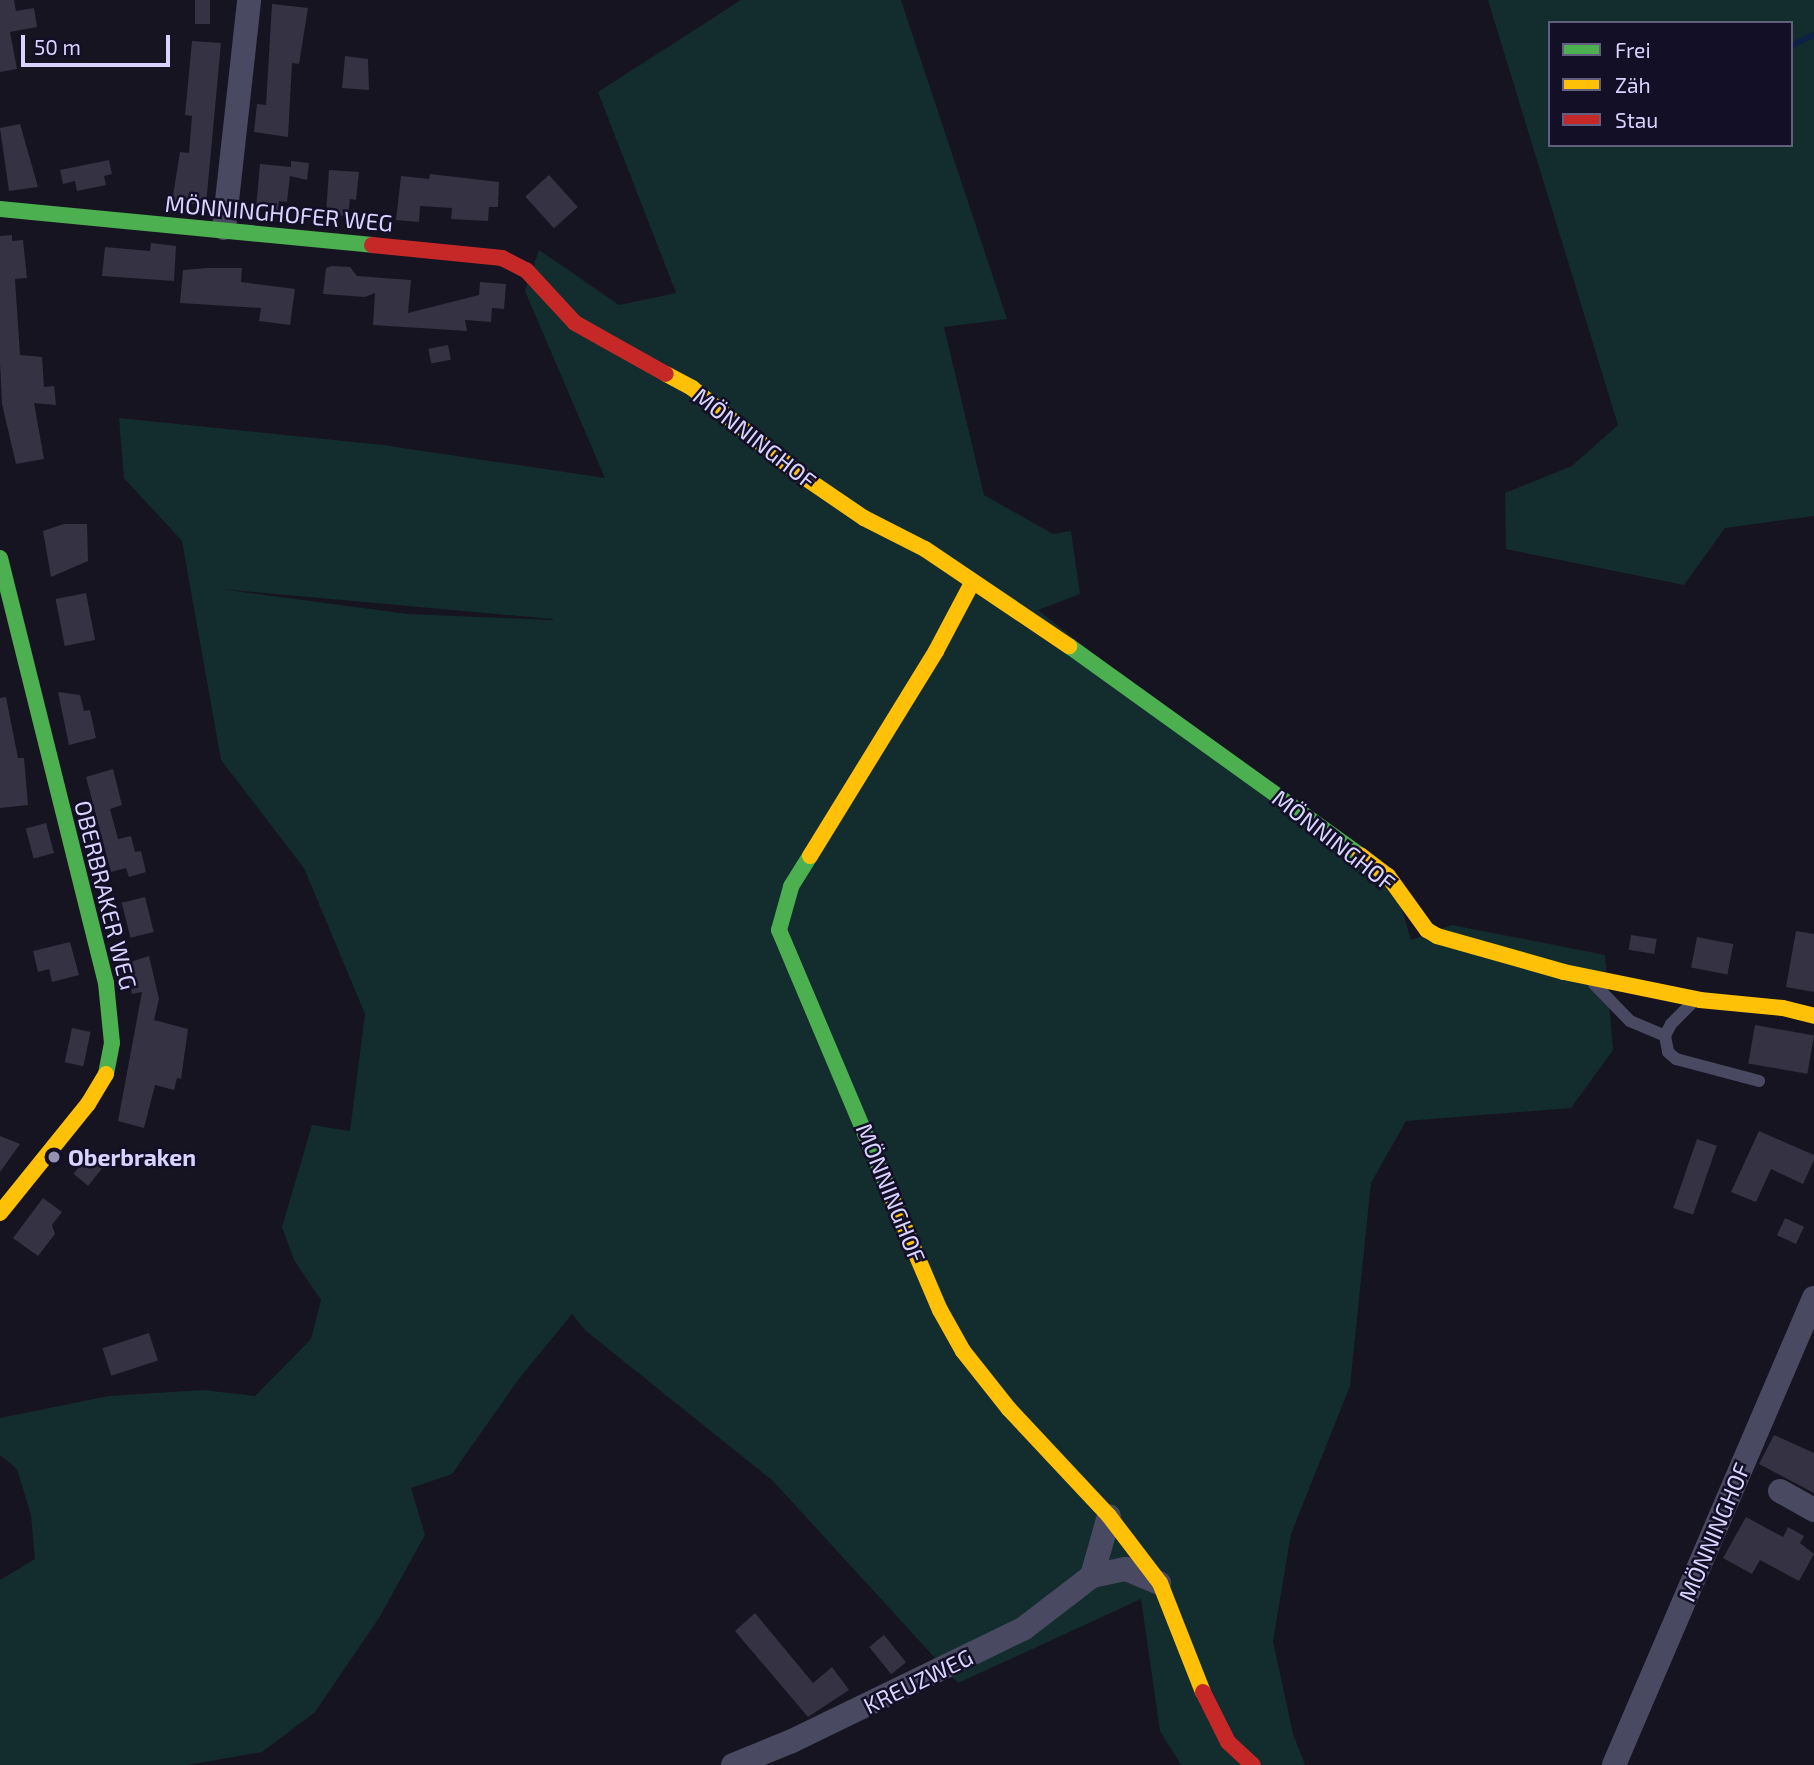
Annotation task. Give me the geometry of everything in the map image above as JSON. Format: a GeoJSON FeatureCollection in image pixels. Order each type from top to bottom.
{"type":"FeatureCollection","features":[{"type":"Feature","properties":{"kind":"street"},"geometry":{"type":"LineString","coordinates":[[224,228],[249,0]]}},
{"type":"Feature","properties":{"kind":"street","name":"MÖNNINGHOFER WEG"},"geometry":{"type":"LineString","coordinates":[[0,209],[83,219],[224,228],[502,258],[526,270],[542,290]]}},
{"type":"Feature","properties":{"kind":"street","name":"MÖNNINGHOF"},"geometry":{"type":"LineString","coordinates":[[542,290],[575,323],[692,388],[797,473],[864,517],[925,549],[972,583],[1089,656],[1388,876],[1427,930],[1461,944],[1587,975],[1695,999],[1783,1008],[1814,1016]]}},
{"type":"Feature","properties":{"kind":"street","name":"OBERBRAKER WEG"},"geometry":{"type":"LineString","coordinates":[[0,558],[106,983],[112,1043],[106,1076],[88,1104],[0,1213]]}},
{"type":"Feature","properties":{"kind":"street","name":"MÖNNINGHOF"},"geometry":{"type":"LineString","coordinates":[[972,583],[936,651],[791,887],[779,930],[940,1310],[963,1351],[1009,1409],[1109,1516],[1160,1583],[1198,1682],[1228,1742],[1253,1765]]}},
{"type":"Feature","properties":{"kind":"street","name":"MÖNNINGHOF"},"geometry":{"type":"LineString","coordinates":[[1614,1765],[1814,1298]]}},
{"type":"Feature","properties":{"kind":"street"},"geometry":{"type":"LineString","coordinates":[[1780,1492],[1814,1510]]}},
{"type":"Feature","properties":{"kind":"street"},"geometry":{"type":"LineString","coordinates":[[1092,1576],[1109,1516]]}},
{"type":"Feature","properties":{"kind":"street","name":"KREUZWEG"},"geometry":{"type":"LineString","coordinates":[[733,1765],[792,1741],[1023,1629],[1092,1576],[1126,1569],[1160,1583]]}},
{"type":"Feature","properties":{"kind":"lane"},"geometry":{"type":"LineString","coordinates":[[1587,975],[1615,1011],[1641,1028],[1665,1036]]}},
{"type":"Feature","properties":{"kind":"lane"},"geometry":{"type":"LineString","coordinates":[[1695,999],[1665,1036],[1665,1046],[1676,1059],[1759,1081]]}},
{"type":"Feature","properties":{"kind":"green space"},"geometry":{"type":"Polygon","coordinates":[[[741,0],[901,0],[1007,319],[944,327],[984,495],[1053,534],[1071,531],[1080,594],[1038,610],[1398,895],[1411,940],[1452,925],[1605,955],[1613,1050],[1571,1108],[1406,1121],[1371,1183],[1350,1386],[1291,1534],[1273,1641],[1293,1734],[1305,1765],[1181,1765],[1160,1731],[1141,1599],[958,1683],[773,1481],[586,1331],[572,1314],[518,1380],[452,1474],[411,1488],[425,1535],[379,1618],[315,1712],[262,1752],[188,1765],[0,1765],[0,1580],[35,1559],[31,1515],[17,1469],[0,1455],[0,1418],[109,1396],[203,1390],[255,1396],[311,1339],[321,1300],[294,1260],[282,1227],[312,1125],[350,1131],[365,1014],[304,868],[221,760],[182,541],[124,478],[119,418],[383,445],[605,478],[525,291],[539,250],[619,305],[676,293],[598,92],[741,0]],[[220,589],[408,614],[553,619],[220,589]]]}},
{"type":"Feature","properties":{"kind":"green space"},"geometry":{"type":"Polygon","coordinates":[[[1488,0],[1814,0],[1814,516],[1725,528],[1684,585],[1506,549],[1505,493],[1572,466],[1618,425],[1488,0]]]}},
{"type":"Feature","properties":{"kind":"building"},"geometry":{"type":"Polygon","coordinates":[[[0,0],[14,0],[16,11],[34,8],[37,27],[10,32],[17,69],[0,72],[0,0]]]}},
{"type":"Feature","properties":{"kind":"building"},"geometry":{"type":"Polygon","coordinates":[[[195,0],[210,0],[210,24],[195,24],[195,0]]]}},
{"type":"Feature","properties":{"kind":"building"},"geometry":{"type":"Polygon","coordinates":[[[272,4],[308,8],[299,64],[292,63],[288,137],[254,132],[257,104],[266,105],[272,4]]]}},
{"type":"Feature","properties":{"kind":"building"},"geometry":{"type":"Polygon","coordinates":[[[192,41],[221,43],[206,205],[172,202],[180,152],[189,153],[192,116],[185,115],[192,41]]]}},
{"type":"Feature","properties":{"kind":"building"},"geometry":{"type":"Polygon","coordinates":[[[345,56],[368,59],[369,90],[342,88],[345,56]]]}},
{"type":"Feature","properties":{"kind":"building"},"geometry":{"type":"Polygon","coordinates":[[[20,124],[38,187],[9,191],[0,128],[20,124]]]}},
{"type":"Feature","properties":{"kind":"building"},"geometry":{"type":"Polygon","coordinates":[[[109,160],[112,174],[104,176],[106,185],[77,191],[75,181],[63,184],[60,170],[109,160]]]}},
{"type":"Feature","properties":{"kind":"building"},"geometry":{"type":"Polygon","coordinates":[[[291,161],[309,163],[307,180],[290,176],[287,202],[279,201],[278,210],[256,208],[260,164],[291,167],[291,161]]]}},
{"type":"Feature","properties":{"kind":"building"},"geometry":{"type":"Polygon","coordinates":[[[329,170],[359,172],[356,200],[350,199],[348,216],[326,214],[329,170]]]}},
{"type":"Feature","properties":{"kind":"building"},"geometry":{"type":"Polygon","coordinates":[[[430,174],[499,182],[498,207],[489,207],[488,221],[451,219],[452,208],[420,206],[419,222],[396,220],[401,176],[429,179],[430,174]]]}},
{"type":"Feature","properties":{"kind":"building"},"geometry":{"type":"Polygon","coordinates":[[[549,175],[578,207],[554,228],[525,196],[549,175]]]}},
{"type":"Feature","properties":{"kind":"building"},"geometry":{"type":"Polygon","coordinates":[[[12,235],[12,241],[23,240],[27,278],[15,279],[20,355],[42,357],[44,387],[54,386],[56,405],[34,403],[44,459],[16,464],[2,404],[0,363],[0,236],[12,235]]]}},
{"type":"Feature","properties":{"kind":"building"},"geometry":{"type":"Polygon","coordinates":[[[151,243],[176,246],[174,281],[102,276],[105,247],[150,251],[151,243]]]}},
{"type":"Feature","properties":{"kind":"building"},"geometry":{"type":"Polygon","coordinates":[[[350,267],[357,276],[411,280],[408,313],[479,295],[480,282],[506,284],[504,309],[492,308],[491,322],[465,320],[467,331],[373,325],[375,293],[365,297],[323,294],[326,268],[350,267]]]}},
{"type":"Feature","properties":{"kind":"building"},"geometry":{"type":"Polygon","coordinates":[[[242,268],[241,282],[295,289],[290,325],[259,321],[261,308],[180,303],[183,270],[242,268]]]}},
{"type":"Feature","properties":{"kind":"building"},"geometry":{"type":"Polygon","coordinates":[[[448,345],[451,360],[431,364],[428,349],[448,345]]]}},
{"type":"Feature","properties":{"kind":"building"},"geometry":{"type":"Polygon","coordinates":[[[64,524],[87,524],[88,561],[51,577],[43,531],[64,524]]]}},
{"type":"Feature","properties":{"kind":"building"},"geometry":{"type":"Polygon","coordinates":[[[86,593],[95,640],[65,646],[56,599],[86,593]]]}},
{"type":"Feature","properties":{"kind":"building"},"geometry":{"type":"Polygon","coordinates":[[[58,692],[80,695],[84,711],[90,710],[96,738],[69,745],[58,692]]]}},
{"type":"Feature","properties":{"kind":"building"},"geometry":{"type":"Polygon","coordinates":[[[6,697],[18,758],[24,758],[28,805],[0,808],[0,698],[6,697]]]}},
{"type":"Feature","properties":{"kind":"building"},"geometry":{"type":"Polygon","coordinates":[[[113,769],[122,805],[110,809],[118,839],[131,836],[135,852],[141,851],[146,872],[129,877],[126,868],[111,872],[86,777],[113,769]]]}},
{"type":"Feature","properties":{"kind":"building"},"geometry":{"type":"Polygon","coordinates":[[[46,823],[54,853],[34,858],[26,828],[46,823]]]}},
{"type":"Feature","properties":{"kind":"building"},"geometry":{"type":"Polygon","coordinates":[[[145,897],[154,932],[130,938],[122,903],[145,897]]]}},
{"type":"Feature","properties":{"kind":"building"},"geometry":{"type":"Polygon","coordinates":[[[1796,931],[1814,934],[1814,992],[1786,987],[1796,931]]]}},
{"type":"Feature","properties":{"kind":"building"},"geometry":{"type":"Polygon","coordinates":[[[1631,935],[1657,939],[1654,954],[1629,950],[1631,935]]]}},
{"type":"Feature","properties":{"kind":"building"},"geometry":{"type":"Polygon","coordinates":[[[1697,937],[1733,944],[1727,974],[1691,967],[1697,937]]]}},
{"type":"Feature","properties":{"kind":"building"},"geometry":{"type":"Polygon","coordinates":[[[70,942],[79,975],[52,982],[49,969],[38,972],[33,951],[70,942]]]}},
{"type":"Feature","properties":{"kind":"building"},"geometry":{"type":"Polygon","coordinates":[[[149,956],[159,999],[154,1020],[188,1029],[181,1079],[177,1078],[174,1090],[155,1085],[144,1128],[118,1121],[142,992],[132,994],[124,964],[149,956]]]}},
{"type":"Feature","properties":{"kind":"building"},"geometry":{"type":"Polygon","coordinates":[[[1755,1025],[1814,1035],[1807,1074],[1748,1063],[1755,1025]]]}},
{"type":"Feature","properties":{"kind":"building"},"geometry":{"type":"Polygon","coordinates":[[[72,1028],[91,1032],[83,1066],[65,1062],[72,1028]]]}},
{"type":"Feature","properties":{"kind":"building"},"geometry":{"type":"Polygon","coordinates":[[[1759,1131],[1814,1155],[1814,1160],[1803,1184],[1771,1169],[1756,1202],[1731,1192],[1759,1131]]]}},
{"type":"Feature","properties":{"kind":"building"},"geometry":{"type":"Polygon","coordinates":[[[0,1136],[20,1144],[0,1172],[0,1136]]]}},
{"type":"Feature","properties":{"kind":"building"},"geometry":{"type":"Polygon","coordinates":[[[1697,1139],[1717,1146],[1693,1215],[1673,1208],[1697,1139]]]}},
{"type":"Feature","properties":{"kind":"building"},"geometry":{"type":"Polygon","coordinates":[[[91,1152],[106,1164],[88,1186],[73,1174],[91,1152]]]}},
{"type":"Feature","properties":{"kind":"building"},"geometry":{"type":"Polygon","coordinates":[[[43,1198],[62,1212],[52,1225],[55,1234],[38,1256],[13,1238],[43,1198]]]}},
{"type":"Feature","properties":{"kind":"building"},"geometry":{"type":"Polygon","coordinates":[[[1785,1218],[1804,1227],[1796,1244],[1777,1235],[1785,1218]]]}},
{"type":"Feature","properties":{"kind":"building"},"geometry":{"type":"Polygon","coordinates":[[[149,1333],[158,1361],[111,1376],[102,1348],[149,1333]]]}},
{"type":"Feature","properties":{"kind":"building"},"geometry":{"type":"Polygon","coordinates":[[[1774,1435],[1814,1453],[1814,1493],[1759,1464],[1774,1435]]]}},
{"type":"Feature","properties":{"kind":"building"},"geometry":{"type":"Polygon","coordinates":[[[1746,1517],[1783,1537],[1788,1527],[1804,1536],[1800,1543],[1814,1554],[1799,1581],[1760,1560],[1752,1574],[1723,1558],[1746,1517]]]}},
{"type":"Feature","properties":{"kind":"building"},"geometry":{"type":"Polygon","coordinates":[[[755,1613],[813,1683],[832,1667],[849,1690],[808,1717],[735,1631],[755,1613]]]}},
{"type":"Feature","properties":{"kind":"building"},"geometry":{"type":"Polygon","coordinates":[[[884,1635],[906,1662],[891,1674],[869,1647],[884,1635]]]}},
{"type":"Feature","properties":{"kind":"waterway"},"geometry":{"type":"LineString","coordinates":[[1793,45],[1814,35]]}},
{"type":"Feature","properties":{"kind":"traffic: fast"},"geometry":{"type":"LineString","coordinates":[[0,209],[372,245]]}},
{"type":"Feature","properties":{"kind":"traffic: fast"},"geometry":{"type":"LineString","coordinates":[[0,558],[106,983],[112,1043],[106,1074]]}},
{"type":"Feature","properties":{"kind":"traffic: fast"},"geometry":{"type":"LineString","coordinates":[[1069,646],[1360,855]]}},
{"type":"Feature","properties":{"kind":"traffic: fast"},"geometry":{"type":"LineString","coordinates":[[810,856],[791,887],[779,930],[887,1186]]}},
{"type":"Feature","properties":{"kind":"traffic: slow"},"geometry":{"type":"LineString","coordinates":[[666,374],[692,388],[798,473],[864,518],[925,549],[1069,646]]}},
{"type":"Feature","properties":{"kind":"traffic: slow"},"geometry":{"type":"LineString","coordinates":[[810,856],[936,651],[972,583]]}},
{"type":"Feature","properties":{"kind":"traffic: slow"},"geometry":{"type":"LineString","coordinates":[[1360,855],[1388,876],[1427,930],[1437,936],[1564,972],[1700,1000],[1783,1008],[1814,1016]]}},
{"type":"Feature","properties":{"kind":"traffic: slow"},"geometry":{"type":"LineString","coordinates":[[0,1213],[88,1104],[106,1074]]}},
{"type":"Feature","properties":{"kind":"traffic: slow"},"geometry":{"type":"LineString","coordinates":[[887,1186],[940,1310],[963,1351],[1009,1409],[1109,1516],[1160,1583],[1203,1692]]}},
{"type":"Feature","properties":{"kind":"traffic: jam"},"geometry":{"type":"LineString","coordinates":[[372,245],[502,258],[526,270],[575,323],[666,374]]}},
{"type":"Feature","properties":{"kind":"traffic: jam"},"geometry":{"type":"LineString","coordinates":[[1203,1692],[1228,1742],[1253,1765]]}},
{"type":"Feature","properties":{"kind":"place","name":"Oberbraken"},"geometry":{"type":"Point","coordinates":[54,1157]}}]}
